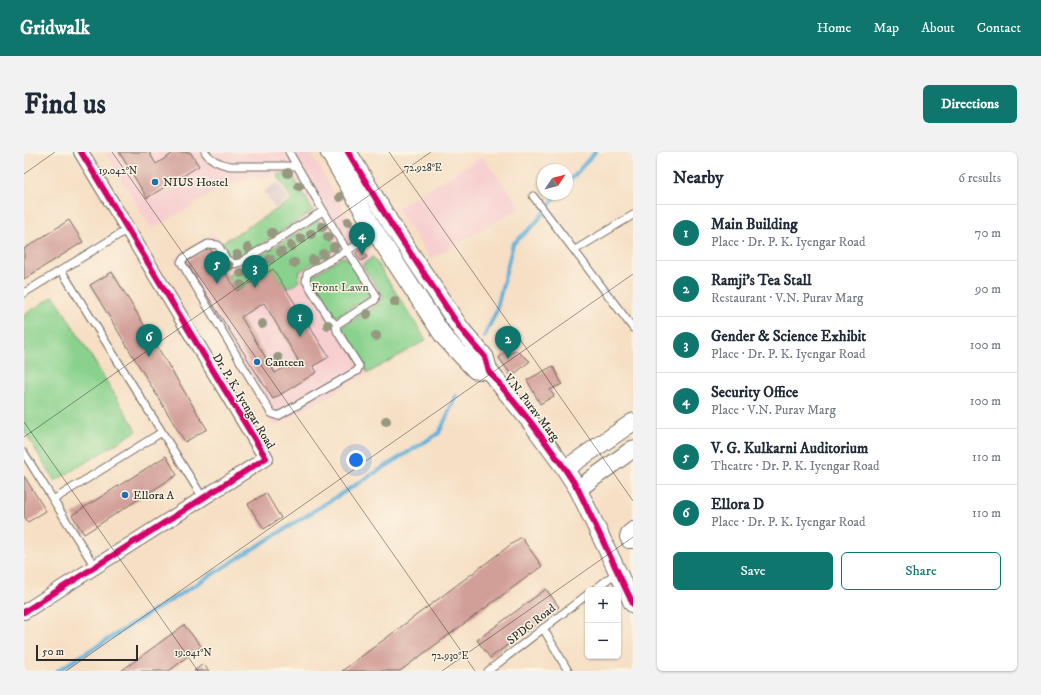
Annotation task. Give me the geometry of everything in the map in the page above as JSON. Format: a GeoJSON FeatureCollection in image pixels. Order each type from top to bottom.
{"type":"FeatureCollection","features":[{"type":"Feature","properties":{"kind":"street","name":"Dr. P. K. Iyengar Road"},"geometry":{"type":"LineString","coordinates":[[24,612],[266,458],[81,152]]}},
{"type":"Feature","properties":{"kind":"street","name":"V.N. Purav Marg"},"geometry":{"type":"LineString","coordinates":[[329,152],[376,233],[444,337],[475,370],[489,371]]}},
{"type":"Feature","properties":{"kind":"street","name":"V.N. Purav Marg"},"geometry":{"type":"LineString","coordinates":[[348,152],[391,224],[461,329],[485,357],[489,371],[532,424],[578,489],[633,604]]}},
{"type":"Feature","properties":{"kind":"street"},"geometry":{"type":"LineString","coordinates":[[565,469],[633,422]]}},
{"type":"Feature","properties":{"kind":"street"},"geometry":{"type":"LineString","coordinates":[[578,489],[633,449]]}},
{"type":"Feature","properties":{"kind":"street"},"geometry":{"type":"LineString","coordinates":[[633,529],[628,533],[627,537],[629,541],[633,541]]}},
{"type":"Feature","properties":{"kind":"lane"},"geometry":{"type":"LineString","coordinates":[[205,152],[208,156],[220,164],[230,166],[297,166]]}},
{"type":"Feature","properties":{"kind":"lane"},"geometry":{"type":"LineString","coordinates":[[289,152],[346,251],[376,295],[375,300],[336,325]]}},
{"type":"Feature","properties":{"kind":"lane"},"geometry":{"type":"LineString","coordinates":[[533,196],[633,328]]}},
{"type":"Feature","properties":{"kind":"lane"},"geometry":{"type":"LineString","coordinates":[[323,211],[241,262],[234,264],[226,259],[218,245],[208,244],[184,258],[181,262],[271,413],[278,416],[357,371],[359,366],[337,331],[336,325],[329,318],[306,281],[307,274],[391,224]]}},
{"type":"Feature","properties":{"kind":"lane"},"geometry":{"type":"LineString","coordinates":[[575,250],[633,215]]}},
{"type":"Feature","properties":{"kind":"lane"},"geometry":{"type":"LineString","coordinates":[[24,293],[128,229]]}},
{"type":"Feature","properties":{"kind":"lane"},"geometry":{"type":"LineString","coordinates":[[61,270],[203,498]]}},
{"type":"Feature","properties":{"kind":"lane"},"geometry":{"type":"LineString","coordinates":[[53,500],[162,432]]}},
{"type":"Feature","properties":{"kind":"lane"},"geometry":{"type":"LineString","coordinates":[[24,453],[95,567]]}},
{"type":"Feature","properties":{"kind":"lane"},"geometry":{"type":"LineString","coordinates":[[598,587],[617,572]]}},
{"type":"Feature","properties":{"kind":"lane","name":"SPDC Road"},"geometry":{"type":"LineString","coordinates":[[488,671],[585,596]]}},
{"type":"Feature","properties":{"kind":"lane"},"geometry":{"type":"LineString","coordinates":[[543,628],[568,671]]}},
{"type":"Feature","properties":{"kind":"shaded area"},"geometry":{"type":"Polygon","coordinates":[[[105,152],[310,152],[360,237],[426,340],[274,427],[174,259],[215,233],[222,242],[292,200],[277,175],[228,184],[152,229],[105,152]]]}},
{"type":"Feature","properties":{"kind":"shaded area"},"geometry":{"type":"Polygon","coordinates":[[[482,157],[521,207],[431,259],[397,208],[482,157]]]}},
{"type":"Feature","properties":{"kind":"shaded area"},"geometry":{"type":"Polygon","coordinates":[[[278,182],[289,199],[275,208],[264,191],[278,182]]]}},
{"type":"Feature","properties":{"kind":"green space"},"geometry":{"type":"Polygon","coordinates":[[[291,173],[313,211],[237,259],[233,259],[222,243],[292,200],[277,175],[291,173]]]}},
{"type":"Feature","properties":{"kind":"green space"},"geometry":{"type":"Polygon","coordinates":[[[319,220],[337,248],[300,271],[299,281],[294,285],[285,288],[273,269],[237,291],[227,276],[319,220]]]}},
{"type":"Feature","properties":{"kind":"green space","name":"Front Lawn"},"geometry":{"type":"Polygon","coordinates":[[[342,257],[347,258],[369,292],[368,297],[338,316],[334,316],[312,282],[312,276],[342,257]]]}},
{"type":"Feature","properties":{"kind":"green space"},"geometry":{"type":"Polygon","coordinates":[[[373,257],[426,340],[368,373],[342,333],[342,327],[381,302],[383,296],[362,265],[373,257]]]}},
{"type":"Feature","properties":{"kind":"green space"},"geometry":{"type":"Polygon","coordinates":[[[54,296],[137,431],[55,481],[24,431],[24,315],[54,296]]]}},
{"type":"Feature","properties":{"kind":"building","name":"NIUS Hostel"},"geometry":{"type":"Polygon","coordinates":[[[119,152],[149,152],[156,164],[175,152],[190,152],[199,166],[147,198],[119,152]]]}},
{"type":"Feature","properties":{"kind":"building"},"geometry":{"type":"Polygon","coordinates":[[[69,220],[83,242],[24,279],[24,249],[69,220]]]}},
{"type":"Feature","properties":{"kind":"building"},"geometry":{"type":"Polygon","coordinates":[[[209,247],[237,291],[273,269],[329,357],[313,366],[317,372],[273,399],[186,262],[209,247]],[[264,303],[241,317],[275,373],[298,360],[264,303]]]}},
{"type":"Feature","properties":{"kind":"building"},"geometry":{"type":"Polygon","coordinates":[[[362,249],[367,257],[361,261],[356,253],[362,249]]]}},
{"type":"Feature","properties":{"kind":"building"},"geometry":{"type":"Polygon","coordinates":[[[112,272],[207,429],[185,442],[90,285],[112,272]]]}},
{"type":"Feature","properties":{"kind":"building"},"geometry":{"type":"Polygon","coordinates":[[[515,350],[530,361],[512,376],[499,358],[505,352],[508,356],[515,350]]]}},
{"type":"Feature","properties":{"kind":"building"},"geometry":{"type":"Polygon","coordinates":[[[553,366],[562,384],[550,390],[554,396],[540,404],[527,380],[553,366]]]}},
{"type":"Feature","properties":{"kind":"building","name":"Ellora A"},"geometry":{"type":"Polygon","coordinates":[[[166,456],[177,475],[84,534],[72,515],[166,456]]]}},
{"type":"Feature","properties":{"kind":"building"},"geometry":{"type":"Polygon","coordinates":[[[24,476],[46,511],[28,522],[24,516],[24,476]]]}},
{"type":"Feature","properties":{"kind":"building"},"geometry":{"type":"Polygon","coordinates":[[[266,493],[281,518],[264,529],[248,504],[266,493]]]}},
{"type":"Feature","properties":{"kind":"building"},"geometry":{"type":"Polygon","coordinates":[[[521,537],[542,566],[400,671],[342,671],[521,537]]]}},
{"type":"Feature","properties":{"kind":"building"},"geometry":{"type":"Polygon","coordinates":[[[546,589],[559,607],[490,658],[477,640],[546,589]]]}},
{"type":"Feature","properties":{"kind":"building"},"geometry":{"type":"Polygon","coordinates":[[[184,625],[201,646],[169,671],[121,671],[184,625]]]}},
{"type":"Feature","properties":{"kind":"building"},"geometry":{"type":"Polygon","coordinates":[[[203,664],[209,671],[194,671],[203,664]]]}},
{"type":"Feature","properties":{"kind":"waterway"},"geometry":{"type":"LineString","coordinates":[[573,177],[595,152]]}},
{"type":"Feature","properties":{"kind":"waterway"},"geometry":{"type":"LineString","coordinates":[[484,337],[496,312],[513,244],[534,225],[553,200]]}},
{"type":"Feature","properties":{"kind":"waterway"},"geometry":{"type":"LineString","coordinates":[[57,671],[439,433],[456,396]]}},
{"type":"Feature","properties":{"kind":"cycle path"},"geometry":{"type":"LineString","coordinates":[[24,612],[266,458],[81,152]]}},
{"type":"Feature","properties":{"kind":"cycle path"},"geometry":{"type":"LineString","coordinates":[[348,152],[391,224],[461,329],[485,357],[489,371],[532,424],[578,489],[633,604]]}},
{"type":"Feature","properties":{"kind":"place","name":"NIUS Hostel"},"geometry":{"type":"Point","coordinates":[155,182]}},
{"type":"Feature","properties":{"kind":"place","name":"Security Office"},"geometry":{"type":"Point","coordinates":[362,255]}},
{"type":"Feature","properties":{"kind":"place","name":"V. G. Kulkarni Auditorium"},"geometry":{"type":"Point","coordinates":[217,284]}},
{"type":"Feature","properties":{"kind":"place","name":"Gender & Science Exhibit"},"geometry":{"type":"Point","coordinates":[255,288]}},
{"type":"Feature","properties":{"kind":"place","name":"Main Building"},"geometry":{"type":"Point","coordinates":[300,337]}},
{"type":"Feature","properties":{"kind":"place","name":"Ellora D"},"geometry":{"type":"Point","coordinates":[149,357]}},
{"type":"Feature","properties":{"kind":"place","name":"Ramji's Tea Stall"},"geometry":{"type":"Point","coordinates":[508,359]}},
{"type":"Feature","properties":{"kind":"place","name":"Canteen"},"geometry":{"type":"Point","coordinates":[257,362]}},
{"type":"Feature","properties":{"kind":"place","name":"Ellora A"},"geometry":{"type":"Point","coordinates":[125,495]}}]}
